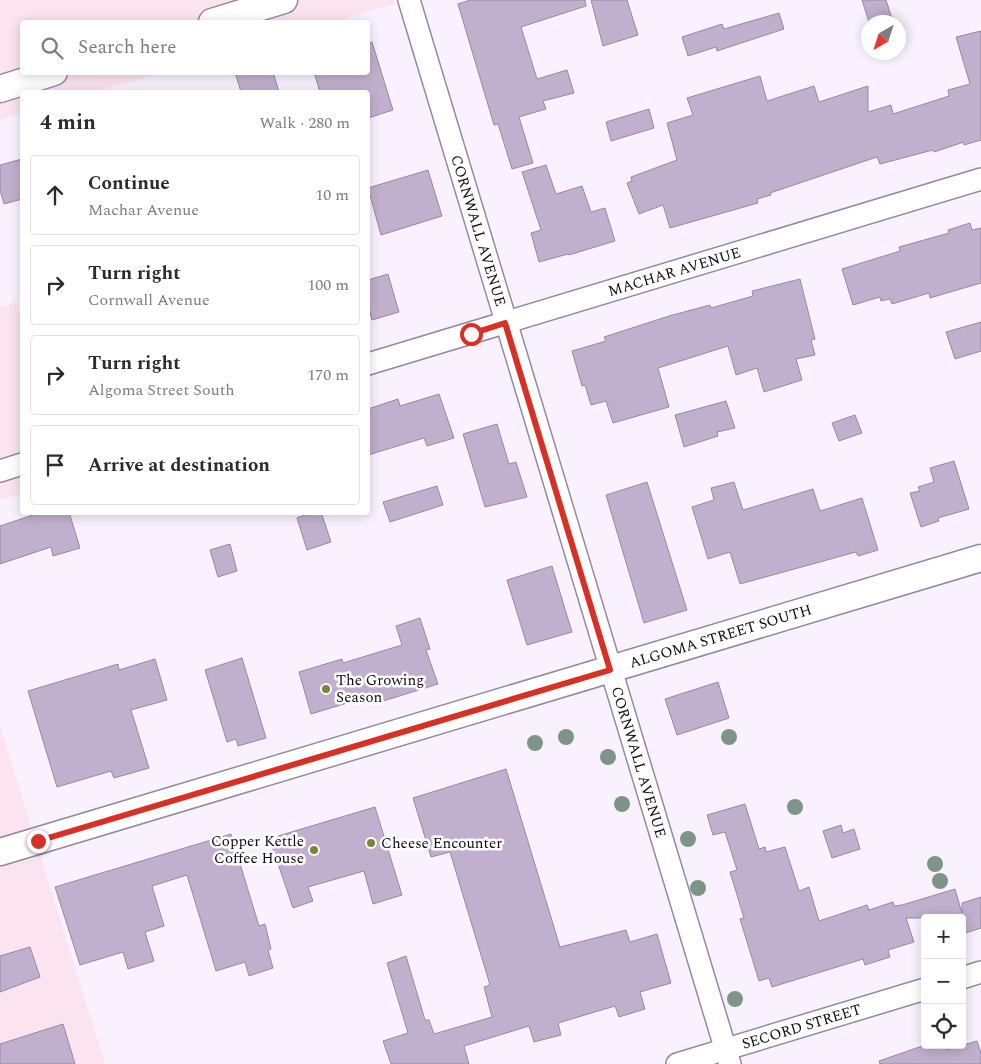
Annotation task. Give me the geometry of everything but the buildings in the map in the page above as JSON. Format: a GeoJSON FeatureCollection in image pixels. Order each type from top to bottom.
{"type":"FeatureCollection","features":[{"type":"Feature","properties":{"kind":"street"},"geometry":{"type":"LineString","coordinates":[[219,20],[284,0]]}},
{"type":"Feature","properties":{"kind":"street","name":"CORNWALL AVENUE"},"geometry":{"type":"LineString","coordinates":[[409,0],[728,1057]]}},
{"type":"Feature","properties":{"kind":"street"},"geometry":{"type":"LineString","coordinates":[[0,90],[45,75]]}},
{"type":"Feature","properties":{"kind":"street","name":"MACHAR AVENUE"},"geometry":{"type":"LineString","coordinates":[[370,363],[981,179]]}},
{"type":"Feature","properties":{"kind":"street"},"geometry":{"type":"LineString","coordinates":[[0,471],[20,465]]}},
{"type":"Feature","properties":{"kind":"street","name":"ALGOMA STREET SOUTH"},"geometry":{"type":"LineString","coordinates":[[0,852],[981,558]]}},
{"type":"Feature","properties":{"kind":"street"},"geometry":{"type":"LineString","coordinates":[[966,977],[981,972]]}},
{"type":"Feature","properties":{"kind":"street","name":"SECORD STREET"},"geometry":{"type":"LineString","coordinates":[[678,1064],[728,1057],[921,991]]}},
{"type":"Feature","properties":{"kind":"shaded area"},"geometry":{"type":"Polygon","coordinates":[[[0,0],[394,0],[395,4],[338,20],[20,20],[20,75],[154,75],[100,90],[20,90],[20,114],[0,120],[0,0]]]}},
{"type":"Feature","properties":{"kind":"shaded area"},"geometry":{"type":"Polygon","coordinates":[[[16,302],[20,316],[20,495],[0,500],[0,307],[16,302]]]}},
{"type":"Feature","properties":{"kind":"shaded area"},"geometry":{"type":"Polygon","coordinates":[[[0,726],[105,1064],[0,1064],[0,726]]]}},
{"type":"Feature","properties":{"kind":"place","name":"The Growing Season"},"geometry":{"type":"Point","coordinates":[326,689]}},
{"type":"Feature","properties":{"kind":"place","name":"Cheese Encounter"},"geometry":{"type":"Point","coordinates":[371,843]}},
{"type":"Feature","properties":{"kind":"place","name":"Copper Kettle Coffee House"},"geometry":{"type":"Point","coordinates":[314,850]}},
{"type":"Feature","properties":{"kind":"route"},"geometry":{"type":"LineString","coordinates":[[38,841],[610,670],[505,323],[471,334]]}}]}
